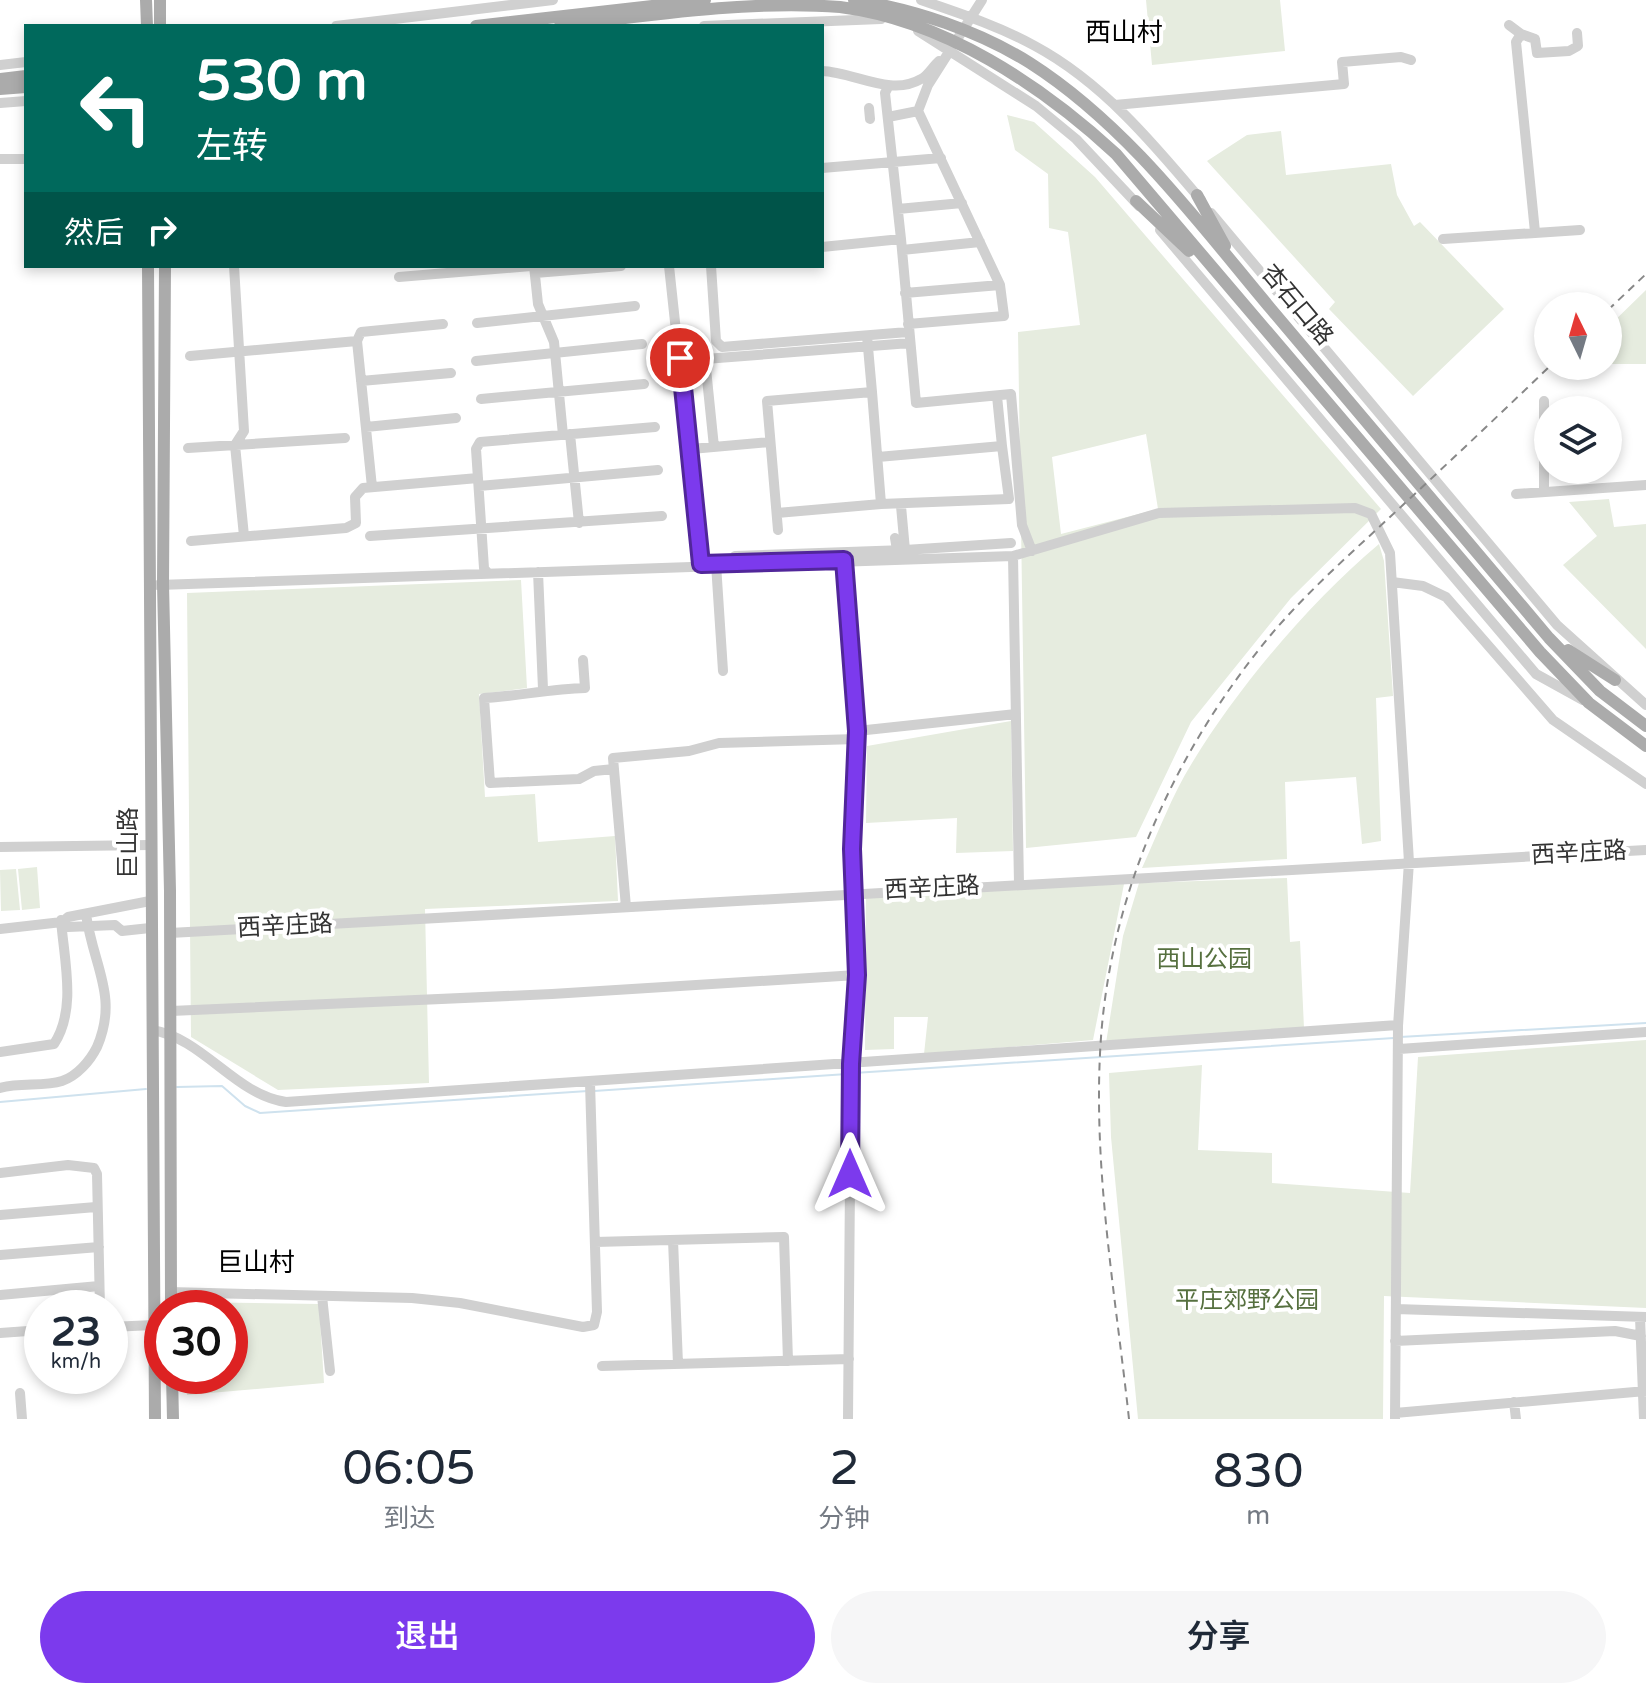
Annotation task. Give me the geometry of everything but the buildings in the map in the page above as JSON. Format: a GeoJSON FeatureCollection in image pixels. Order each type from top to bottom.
{"type":"FeatureCollection","features":[{"type":"Feature","properties":{"kind":"main road"},"geometry":{"type":"LineString","coordinates":[[146,0],[147,24]]}},
{"type":"Feature","properties":{"kind":"main road"},"geometry":{"type":"LineString","coordinates":[[160,0],[160,24]]}},
{"type":"Feature","properties":{"kind":"main road","name":"杏石口路"},"geometry":{"type":"LineString","coordinates":[[573,24],[654,12],[705,0]]}},
{"type":"Feature","properties":{"kind":"main road","name":"杏石口路"},"geometry":{"type":"LineString","coordinates":[[854,0],[963,30],[1029,62],[1087,105],[1127,142],[1236,267],[1549,638],[1600,691],[1646,726]]}},
{"type":"Feature","properties":{"kind":"main road","name":"杏石口路"},"geometry":{"type":"LineString","coordinates":[[501,24],[779,4],[840,7],[902,20],[950,51],[1021,79],[1079,120],[1116,154],[1540,652],[1589,703],[1646,746]]}},
{"type":"Feature","properties":{"kind":"main road"},"geometry":{"type":"LineString","coordinates":[[0,79],[24,76]]}},
{"type":"Feature","properties":{"kind":"main road"},"geometry":{"type":"LineString","coordinates":[[0,89],[24,87]]}},
{"type":"Feature","properties":{"kind":"main road"},"geometry":{"type":"LineString","coordinates":[[1197,195],[1236,267]]}},
{"type":"Feature","properties":{"kind":"main road"},"geometry":{"type":"LineString","coordinates":[[1136,201],[1229,289]]}},
{"type":"Feature","properties":{"kind":"main road","name":"巨山路"},"geometry":{"type":"LineString","coordinates":[[148,268],[154,1290]]}},
{"type":"Feature","properties":{"kind":"main road","name":"巨山路"},"geometry":{"type":"LineString","coordinates":[[165,268],[163,584],[172,1102],[170,1290]]}},
{"type":"Feature","properties":{"kind":"main road"},"geometry":{"type":"LineString","coordinates":[[1549,638],[1615,680]]}},
{"type":"Feature","properties":{"kind":"main road","name":"巨山路"},"geometry":{"type":"LineString","coordinates":[[155,1394],[155,1419]]}},
{"type":"Feature","properties":{"kind":"main road"},"geometry":{"type":"LineString","coordinates":[[172,1394],[173,1419]]}},
{"type":"Feature","properties":{"kind":"street"},"geometry":{"type":"LineString","coordinates":[[354,24],[553,0]]}},
{"type":"Feature","properties":{"kind":"street","name":"杏石口路"},"geometry":{"type":"LineString","coordinates":[[921,0],[970,16],[1036,46],[1115,105],[1197,195],[1557,625],[1646,705]]}},
{"type":"Feature","properties":{"kind":"street"},"geometry":{"type":"LineString","coordinates":[[714,447],[705,359],[867,341],[1004,316],[1000,285],[918,111],[922,96],[982,0]]}},
{"type":"Feature","properties":{"kind":"street"},"geometry":{"type":"LineString","coordinates":[[779,4],[779,23]]}},
{"type":"Feature","properties":{"kind":"street"},"geometry":{"type":"LineString","coordinates":[[450,13],[450,24]]}},
{"type":"Feature","properties":{"kind":"street","name":"杏石口路"},"geometry":{"type":"LineString","coordinates":[[754,24],[902,20]]}},
{"type":"Feature","properties":{"kind":"street"},"geometry":{"type":"LineString","coordinates":[[1509,25],[1535,39],[1537,53],[1569,51],[1578,46],[1577,33]]}},
{"type":"Feature","properties":{"kind":"street"},"geometry":{"type":"LineString","coordinates":[[1521,34],[1516,42],[1535,232]]}},
{"type":"Feature","properties":{"kind":"street"},"geometry":{"type":"LineString","coordinates":[[824,71],[840,72],[888,87],[923,79],[950,51]]}},
{"type":"Feature","properties":{"kind":"street"},"geometry":{"type":"LineString","coordinates":[[950,51],[1036,106],[1076,139],[1136,201],[1536,674],[1589,703]]}},
{"type":"Feature","properties":{"kind":"street"},"geometry":{"type":"LineString","coordinates":[[1115,105],[1344,84],[1342,62],[1411,60]]}},
{"type":"Feature","properties":{"kind":"street"},"geometry":{"type":"LineString","coordinates":[[0,65],[24,62]]}},
{"type":"Feature","properties":{"kind":"street"},"geometry":{"type":"LineString","coordinates":[[888,87],[885,93],[916,403],[1011,394],[1022,525],[1032,551]]}},
{"type":"Feature","properties":{"kind":"street"},"geometry":{"type":"LineString","coordinates":[[0,103],[24,101]]}},
{"type":"Feature","properties":{"kind":"street"},"geometry":{"type":"LineString","coordinates":[[888,117],[918,111]]}},
{"type":"Feature","properties":{"kind":"street"},"geometry":{"type":"LineString","coordinates":[[824,168],[941,158]]}},
{"type":"Feature","properties":{"kind":"street"},"geometry":{"type":"LineString","coordinates":[[0,159],[24,159]]}},
{"type":"Feature","properties":{"kind":"street"},"geometry":{"type":"LineString","coordinates":[[898,209],[962,203]]}},
{"type":"Feature","properties":{"kind":"street"},"geometry":{"type":"LineString","coordinates":[[1443,239],[1580,230]]}},
{"type":"Feature","properties":{"kind":"street"},"geometry":{"type":"LineString","coordinates":[[824,247],[980,242]]}},
{"type":"Feature","properties":{"kind":"street"},"geometry":{"type":"LineString","coordinates":[[234,268],[244,431],[235,445],[244,536]]}},
{"type":"Feature","properties":{"kind":"street"},"geometry":{"type":"LineString","coordinates":[[399,277],[533,268],[538,304],[555,352],[579,523]]}},
{"type":"Feature","properties":{"kind":"street"},"geometry":{"type":"LineString","coordinates":[[669,268],[701,564]]}},
{"type":"Feature","properties":{"kind":"street"},"geometry":{"type":"LineString","coordinates":[[711,268],[716,341],[722,347],[867,341]]}},
{"type":"Feature","properties":{"kind":"street"},"geometry":{"type":"LineString","coordinates":[[905,293],[1000,285]]}},
{"type":"Feature","properties":{"kind":"street"},"geometry":{"type":"LineString","coordinates":[[477,323],[635,306]]}},
{"type":"Feature","properties":{"kind":"street"},"geometry":{"type":"LineString","coordinates":[[372,487],[357,341],[361,332],[443,324]]}},
{"type":"Feature","properties":{"kind":"street"},"geometry":{"type":"LineString","coordinates":[[190,356],[357,341]]}},
{"type":"Feature","properties":{"kind":"street"},"geometry":{"type":"LineString","coordinates":[[867,341],[881,504]]}},
{"type":"Feature","properties":{"kind":"street"},"geometry":{"type":"LineString","coordinates":[[476,361],[642,344]]}},
{"type":"Feature","properties":{"kind":"street"},"geometry":{"type":"LineString","coordinates":[[361,381],[451,373]]}},
{"type":"Feature","properties":{"kind":"street"},"geometry":{"type":"LineString","coordinates":[[481,399],[644,384]]}},
{"type":"Feature","properties":{"kind":"street"},"geometry":{"type":"LineString","coordinates":[[778,530],[767,397],[872,392]]}},
{"type":"Feature","properties":{"kind":"street"},"geometry":{"type":"LineString","coordinates":[[777,513],[881,504],[901,506],[1009,499],[997,396]]}},
{"type":"Feature","properties":{"kind":"street"},"geometry":{"type":"LineString","coordinates":[[366,427],[456,418]]}},
{"type":"Feature","properties":{"kind":"street"},"geometry":{"type":"LineString","coordinates":[[488,574],[484,568],[476,449],[480,442],[655,427]]}},
{"type":"Feature","properties":{"kind":"street"},"geometry":{"type":"LineString","coordinates":[[188,448],[345,438]]}},
{"type":"Feature","properties":{"kind":"street"},"geometry":{"type":"LineString","coordinates":[[691,449],[770,442]]}},
{"type":"Feature","properties":{"kind":"street"},"geometry":{"type":"LineString","coordinates":[[878,457],[1002,446]]}},
{"type":"Feature","properties":{"kind":"street"},"geometry":{"type":"LineString","coordinates":[[191,541],[350,527],[356,523],[356,494],[372,487],[658,470]]}},
{"type":"Feature","properties":{"kind":"street"},"geometry":{"type":"LineString","coordinates":[[1544,484],[1544,492]]}},
{"type":"Feature","properties":{"kind":"street"},"geometry":{"type":"LineString","coordinates":[[1516,494],[1646,485]]}},
{"type":"Feature","properties":{"kind":"street"},"geometry":{"type":"LineString","coordinates":[[901,506],[901,550]]}},
{"type":"Feature","properties":{"kind":"street"},"geometry":{"type":"LineString","coordinates":[[148,586],[701,564],[1013,556],[1159,513],[1355,508],[1371,514],[1390,553],[1409,862],[1398,1026],[1395,1416],[1644,1391]]}},
{"type":"Feature","properties":{"kind":"street"},"geometry":{"type":"LineString","coordinates":[[370,536],[662,516]]}},
{"type":"Feature","properties":{"kind":"street"},"geometry":{"type":"LineString","coordinates":[[895,538],[901,550]]}},
{"type":"Feature","properties":{"kind":"street"},"geometry":{"type":"LineString","coordinates":[[735,556],[1011,543]]}},
{"type":"Feature","properties":{"kind":"street"},"geometry":{"type":"LineString","coordinates":[[1013,556],[1019,884]]}},
{"type":"Feature","properties":{"kind":"street"},"geometry":{"type":"LineString","coordinates":[[844,560],[857,735],[854,893],[857,975],[851,1064],[848,1419]]}},
{"type":"Feature","properties":{"kind":"street"},"geometry":{"type":"LineString","coordinates":[[716,564],[723,671]]}},
{"type":"Feature","properties":{"kind":"street"},"geometry":{"type":"LineString","coordinates":[[538,572],[543,689]]}},
{"type":"Feature","properties":{"kind":"street"},"geometry":{"type":"LineString","coordinates":[[1392,582],[1423,586],[1446,597],[1553,720],[1646,784]]}},
{"type":"Feature","properties":{"kind":"street"},"geometry":{"type":"LineString","coordinates":[[583,660],[585,688],[543,689],[520,696],[484,698],[490,783],[579,779],[594,771],[614,769]]}},
{"type":"Feature","properties":{"kind":"street"},"geometry":{"type":"LineString","coordinates":[[626,907],[613,758],[689,751],[719,743],[857,735],[1016,714]]}},
{"type":"Feature","properties":{"kind":"street"},"geometry":{"type":"LineString","coordinates":[[0,847],[150,845]]}},
{"type":"Feature","properties":{"kind":"street","name":"西辛庄路"},"geometry":{"type":"LineString","coordinates":[[170,933],[1646,850]]}},
{"type":"Feature","properties":{"kind":"street"},"geometry":{"type":"LineString","coordinates":[[61,920],[68,927],[112,907],[150,901]]}},
{"type":"Feature","properties":{"kind":"street"},"geometry":{"type":"LineString","coordinates":[[112,907],[115,925]]}},
{"type":"Feature","properties":{"kind":"street"},"geometry":{"type":"LineString","coordinates":[[0,929],[61,920]]}},
{"type":"Feature","properties":{"kind":"street"},"geometry":{"type":"LineString","coordinates":[[0,1052],[54,1044],[64,1029],[67,1011],[61,920]]}},
{"type":"Feature","properties":{"kind":"street"},"geometry":{"type":"LineString","coordinates":[[87,920],[115,925],[122,931],[150,928]]}},
{"type":"Feature","properties":{"kind":"street"},"geometry":{"type":"LineString","coordinates":[[0,1088],[61,1081],[86,1065],[94,1053],[108,1016],[106,994],[91,949],[87,920]]}},
{"type":"Feature","properties":{"kind":"street"},"geometry":{"type":"LineString","coordinates":[[171,1011],[552,994],[857,975]]}},
{"type":"Feature","properties":{"kind":"street"},"geometry":{"type":"LineString","coordinates":[[152,1030],[171,1033],[265,1097],[286,1102],[1398,1026]]}},
{"type":"Feature","properties":{"kind":"street"},"geometry":{"type":"LineString","coordinates":[[1399,1049],[1646,1032]]}},
{"type":"Feature","properties":{"kind":"street"},"geometry":{"type":"LineString","coordinates":[[248,1294],[460,1303],[583,1327],[594,1325],[597,1312],[590,1083]]}},
{"type":"Feature","properties":{"kind":"street"},"geometry":{"type":"LineString","coordinates":[[0,1173],[89,1165],[97,1174],[99,1290]]}},
{"type":"Feature","properties":{"kind":"street"},"geometry":{"type":"LineString","coordinates":[[0,1215],[96,1207]]}},
{"type":"Feature","properties":{"kind":"street"},"geometry":{"type":"LineString","coordinates":[[595,1242],[784,1237],[788,1361]]}},
{"type":"Feature","properties":{"kind":"street"},"geometry":{"type":"LineString","coordinates":[[673,1240],[678,1364]]}},
{"type":"Feature","properties":{"kind":"street"},"geometry":{"type":"LineString","coordinates":[[0,1255],[99,1247]]}},
{"type":"Feature","properties":{"kind":"street"},"geometry":{"type":"LineString","coordinates":[[0,1295],[99,1286]]}},
{"type":"Feature","properties":{"kind":"street"},"geometry":{"type":"LineString","coordinates":[[322,1296],[330,1371]]}},
{"type":"Feature","properties":{"kind":"street"},"geometry":{"type":"LineString","coordinates":[[1396,1309],[1643,1317],[1644,1419]]}},
{"type":"Feature","properties":{"kind":"street"},"geometry":{"type":"LineString","coordinates":[[0,1333],[24,1331]]}},
{"type":"Feature","properties":{"kind":"street"},"geometry":{"type":"LineString","coordinates":[[1395,1341],[1615,1331],[1641,1336]]}},
{"type":"Feature","properties":{"kind":"street"},"geometry":{"type":"LineString","coordinates":[[602,1366],[849,1359]]}},
{"type":"Feature","properties":{"kind":"street"},"geometry":{"type":"LineString","coordinates":[[20,1393],[22,1419]]}},
{"type":"Feature","properties":{"kind":"street"},"geometry":{"type":"LineString","coordinates":[[1514,1402],[1516,1419]]}},
{"type":"Feature","properties":{"kind":"green space"},"geometry":{"type":"Polygon","coordinates":[[[1146,0],[1280,0],[1285,51],[1152,65],[1146,0]]]}},
{"type":"Feature","properties":{"kind":"green space"},"geometry":{"type":"Polygon","coordinates":[[[1007,115],[1034,122],[1095,177],[1381,509],[1291,598],[1191,722],[1136,837],[1026,848],[1018,332],[1080,325],[1068,232],[1049,228],[1048,174],[1015,150],[1007,115]],[[1146,434],[1052,457],[1061,534],[1158,509],[1146,434]]]}},
{"type":"Feature","properties":{"kind":"green space"},"geometry":{"type":"Polygon","coordinates":[[[1281,131],[1286,175],[1391,164],[1397,195],[1414,226],[1420,222],[1504,309],[1413,396],[1329,309],[1335,302],[1207,161],[1247,135],[1281,131]]]}},
{"type":"Feature","properties":{"kind":"green space"},"geometry":{"type":"Polygon","coordinates":[[[1646,290],[1646,364],[1622,364],[1622,313],[1646,290]]]}},
{"type":"Feature","properties":{"kind":"green space"},"geometry":{"type":"Polygon","coordinates":[[[1609,499],[1614,527],[1646,524],[1646,649],[1563,565],[1597,536],[1569,502],[1609,499]]]}},
{"type":"Feature","properties":{"kind":"green space"},"geometry":{"type":"Polygon","coordinates":[[[1379,544],[1384,561],[1393,696],[1376,698],[1381,841],[1362,844],[1356,777],[1285,782],[1287,859],[1142,868],[1185,775],[1231,704],[1302,618],[1379,544]]]}},
{"type":"Feature","properties":{"kind":"green space"},"geometry":{"type":"Polygon","coordinates":[[[521,580],[527,688],[479,694],[485,797],[535,794],[538,842],[615,836],[618,901],[425,909],[429,1083],[278,1090],[191,1037],[187,593],[521,580]]]}},
{"type":"Feature","properties":{"kind":"green space"},"geometry":{"type":"Polygon","coordinates":[[[1011,721],[1013,851],[956,853],[957,818],[866,823],[867,746],[1011,721]]]}},
{"type":"Feature","properties":{"kind":"green space"},"geometry":{"type":"Polygon","coordinates":[[[37,867],[40,908],[22,910],[18,869],[37,867]]]}},
{"type":"Feature","properties":{"kind":"green space"},"geometry":{"type":"Polygon","coordinates":[[[16,869],[20,910],[1,911],[0,870],[16,869]]]}},
{"type":"Feature","properties":{"kind":"green space","name":"西山公园"},"geometry":{"type":"Polygon","coordinates":[[[1287,878],[1290,942],[1300,941],[1304,1028],[1106,1043],[1123,936],[1139,883],[1287,878]]]}},
{"type":"Feature","properties":{"kind":"green space"},"geometry":{"type":"Polygon","coordinates":[[[1124,884],[1093,1040],[924,1054],[928,1017],[894,1017],[894,1049],[865,1050],[866,896],[1124,884]]]}},
{"type":"Feature","properties":{"kind":"green space","name":"平庄郊野公园"},"geometry":{"type":"Polygon","coordinates":[[[1646,1040],[1646,1308],[1384,1296],[1383,1419],[1138,1419],[1111,1137],[1109,1073],[1202,1065],[1198,1150],[1272,1153],[1272,1183],[1410,1193],[1418,1057],[1646,1040]]]}},
{"type":"Feature","properties":{"kind":"green space"},"geometry":{"type":"Polygon","coordinates":[[[248,1303],[319,1304],[324,1383],[248,1390],[248,1303]]]}},
{"type":"Feature","properties":{"kind":"waterway"},"geometry":{"type":"LineString","coordinates":[[1400,1037],[1646,1023]]}},
{"type":"Feature","properties":{"kind":"waterway"},"geometry":{"type":"LineString","coordinates":[[854,1073],[1394,1038]]}},
{"type":"Feature","properties":{"kind":"waterway"},"geometry":{"type":"LineString","coordinates":[[594,1091],[847,1074]]}},
{"type":"Feature","properties":{"kind":"waterway"},"geometry":{"type":"LineString","coordinates":[[177,1087],[222,1086],[245,1106],[260,1113],[588,1091]]}},
{"type":"Feature","properties":{"kind":"waterway"},"geometry":{"type":"LineString","coordinates":[[0,1102],[146,1089]]}},
{"type":"Feature","properties":{"kind":"railway"},"geometry":{"type":"LineString","coordinates":[[1622,297],[1646,274]]}},
{"type":"Feature","properties":{"kind":"railway"},"geometry":{"type":"LineString","coordinates":[[1129,1419],[1103,1191],[1100,1054],[1105,997],[1116,940],[1131,885],[1151,832],[1203,730],[1234,682],[1269,637],[1328,575],[1535,380]]}},
{"type":"Feature","properties":{"kind":"district","name":"西山村"},"geometry":{"type":"Point","coordinates":[1124,32]}},
{"type":"Feature","properties":{"kind":"district","name":"巨山村"},"geometry":{"type":"Point","coordinates":[256,1262]}},
{"type":"Feature","properties":{"kind":"route"},"geometry":{"type":"LineString","coordinates":[[680,358],[701,564],[844,560],[857,731],[852,849],[857,975],[851,1064],[850,1174]]}}]}
